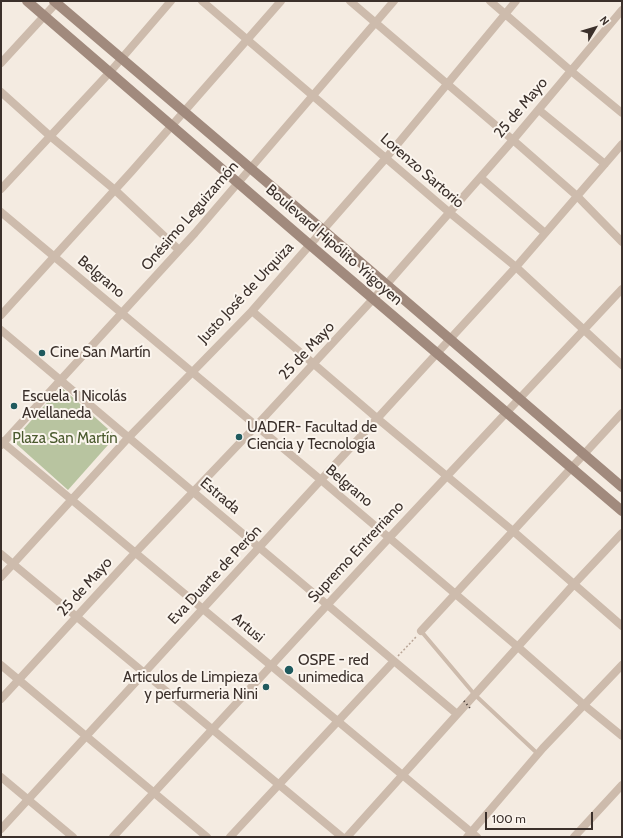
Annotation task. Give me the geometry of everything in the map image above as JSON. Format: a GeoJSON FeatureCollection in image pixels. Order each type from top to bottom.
{"type":"FeatureCollection","features":[{"type":"Feature","properties":{"kind":"main road","name":"Boulevard Hipólito Yrigoyen"},"geometry":{"type":"LineString","coordinates":[[27,1],[622,511]]}},
{"type":"Feature","properties":{"kind":"main road","name":"Boulevard Hipólito Yrigoyen"},"geometry":{"type":"LineString","coordinates":[[56,2],[622,487]]}},
{"type":"Feature","properties":{"kind":"street"},"geometry":{"type":"LineString","coordinates":[[1,189],[122,59],[171,1]]}},
{"type":"Feature","properties":{"kind":"street","name":"Lorenzo Sartorio"},"geometry":{"type":"LineString","coordinates":[[202,1],[450,214],[516,267],[622,365]]}},
{"type":"Feature","properties":{"kind":"street"},"geometry":{"type":"LineString","coordinates":[[1,315],[115,190],[281,1]]}},
{"type":"Feature","properties":{"kind":"street"},"geometry":{"type":"LineString","coordinates":[[350,1],[577,196],[622,242]]}},
{"type":"Feature","properties":{"kind":"street","name":"Onésimo Leguizamón"},"geometry":{"type":"LineString","coordinates":[[2,443],[179,250],[394,1]]}},
{"type":"Feature","properties":{"kind":"street"},"geometry":{"type":"LineString","coordinates":[[490,1],[622,113]]}},
{"type":"Feature","properties":{"kind":"street","name":"Justo José de Urquiza"},"geometry":{"type":"LineString","coordinates":[[1,577],[128,438],[252,311],[386,158],[516,1]]}},
{"type":"Feature","properties":{"kind":"street"},"geometry":{"type":"LineString","coordinates":[[1,63],[45,17],[56,2]]}},
{"type":"Feature","properties":{"kind":"street","name":"25 de Mayo"},"geometry":{"type":"LineString","coordinates":[[1,700],[135,553],[256,426],[450,214],[622,10]]}},
{"type":"Feature","properties":{"kind":"street"},"geometry":{"type":"LineString","coordinates":[[1,92],[50,136],[115,190],[179,250]]}},
{"type":"Feature","properties":{"kind":"street"},"geometry":{"type":"LineString","coordinates":[[539,110],[605,164]]}},
{"type":"Feature","properties":{"kind":"street","name":"Eva Duarte de Perón"},"geometry":{"type":"LineString","coordinates":[[1,829],[450,340],[516,267],[622,144]]}},
{"type":"Feature","properties":{"kind":"street"},"geometry":{"type":"LineString","coordinates":[[481,178],[545,233]]}},
{"type":"Feature","properties":{"kind":"street","name":"Belgrano"},"geometry":{"type":"LineString","coordinates":[[1,212],[321,480],[622,736]]}},
{"type":"Feature","properties":{"kind":"street","name":"Supremo Entrerriano"},"geometry":{"type":"LineString","coordinates":[[113,837],[446,476],[622,289]]}},
{"type":"Feature","properties":{"kind":"street"},"geometry":{"type":"LineString","coordinates":[[252,311],[313,364],[575,583],[622,626]]}},
{"type":"Feature","properties":{"kind":"street","name":"Estrada"},"geometry":{"type":"LineString","coordinates":[[1,330],[457,714]]}},
{"type":"Feature","properties":{"kind":"street"},"geometry":{"type":"LineString","coordinates":[[421,631],[622,413]]}},
{"type":"Feature","properties":{"kind":"street","name":"Artusi"},"geometry":{"type":"LineString","coordinates":[[2,443],[338,721],[472,836]]}},
{"type":"Feature","properties":{"kind":"street"},"geometry":{"type":"LineString","coordinates":[[347,837],[575,583],[622,533]]}},
{"type":"Feature","properties":{"kind":"street"},"geometry":{"type":"LineString","coordinates":[[1,554],[342,837]]}},
{"type":"Feature","properties":{"kind":"street"},"geometry":{"type":"LineString","coordinates":[[230,837],[394,661]]}},
{"type":"Feature","properties":{"kind":"street"},"geometry":{"type":"LineString","coordinates":[[472,836],[538,754],[622,665]]}},
{"type":"Feature","properties":{"kind":"street"},"geometry":{"type":"LineString","coordinates":[[1,666],[207,837]]}},
{"type":"Feature","properties":{"kind":"street"},"geometry":{"type":"LineString","coordinates":[[1,777],[74,837]]}},
{"type":"Feature","properties":{"kind":"street"},"geometry":{"type":"LineString","coordinates":[[587,837],[577,834],[622,785]]}},
{"type":"Feature","properties":{"kind":"lane"},"geometry":{"type":"LineString","coordinates":[[421,631],[475,694],[538,754]]}},
{"type":"Feature","properties":{"kind":"path"},"geometry":{"type":"LineString","coordinates":[[394,661],[421,631]]}},
{"type":"Feature","properties":{"kind":"green space","name":"Plaza San Martín"},"geometry":{"type":"Polygon","coordinates":[[[61,387],[116,436],[68,490],[13,441],[61,387]]]}},
{"type":"Feature","properties":{"kind":"railway"},"geometry":{"type":"LineString","coordinates":[[464,701],[470,708]]}},
{"type":"Feature","properties":{"kind":"place","name":"Cine San Martín"},"geometry":{"type":"Point","coordinates":[42,353]}},
{"type":"Feature","properties":{"kind":"place","name":"Escuela 1 Nicolás Avellaneda"},"geometry":{"type":"Point","coordinates":[14,406]}},
{"type":"Feature","properties":{"kind":"place","name":"UADER- Facultad de Ciencia y Tecnología"},"geometry":{"type":"Point","coordinates":[239,437]}},
{"type":"Feature","properties":{"kind":"place","name":"OSPE - red unimedica"},"geometry":{"type":"Point","coordinates":[289,670]}},
{"type":"Feature","properties":{"kind":"place","name":"Articulos de Limpieza y perfurmeria Nini"},"geometry":{"type":"Point","coordinates":[266,687]}}]}
